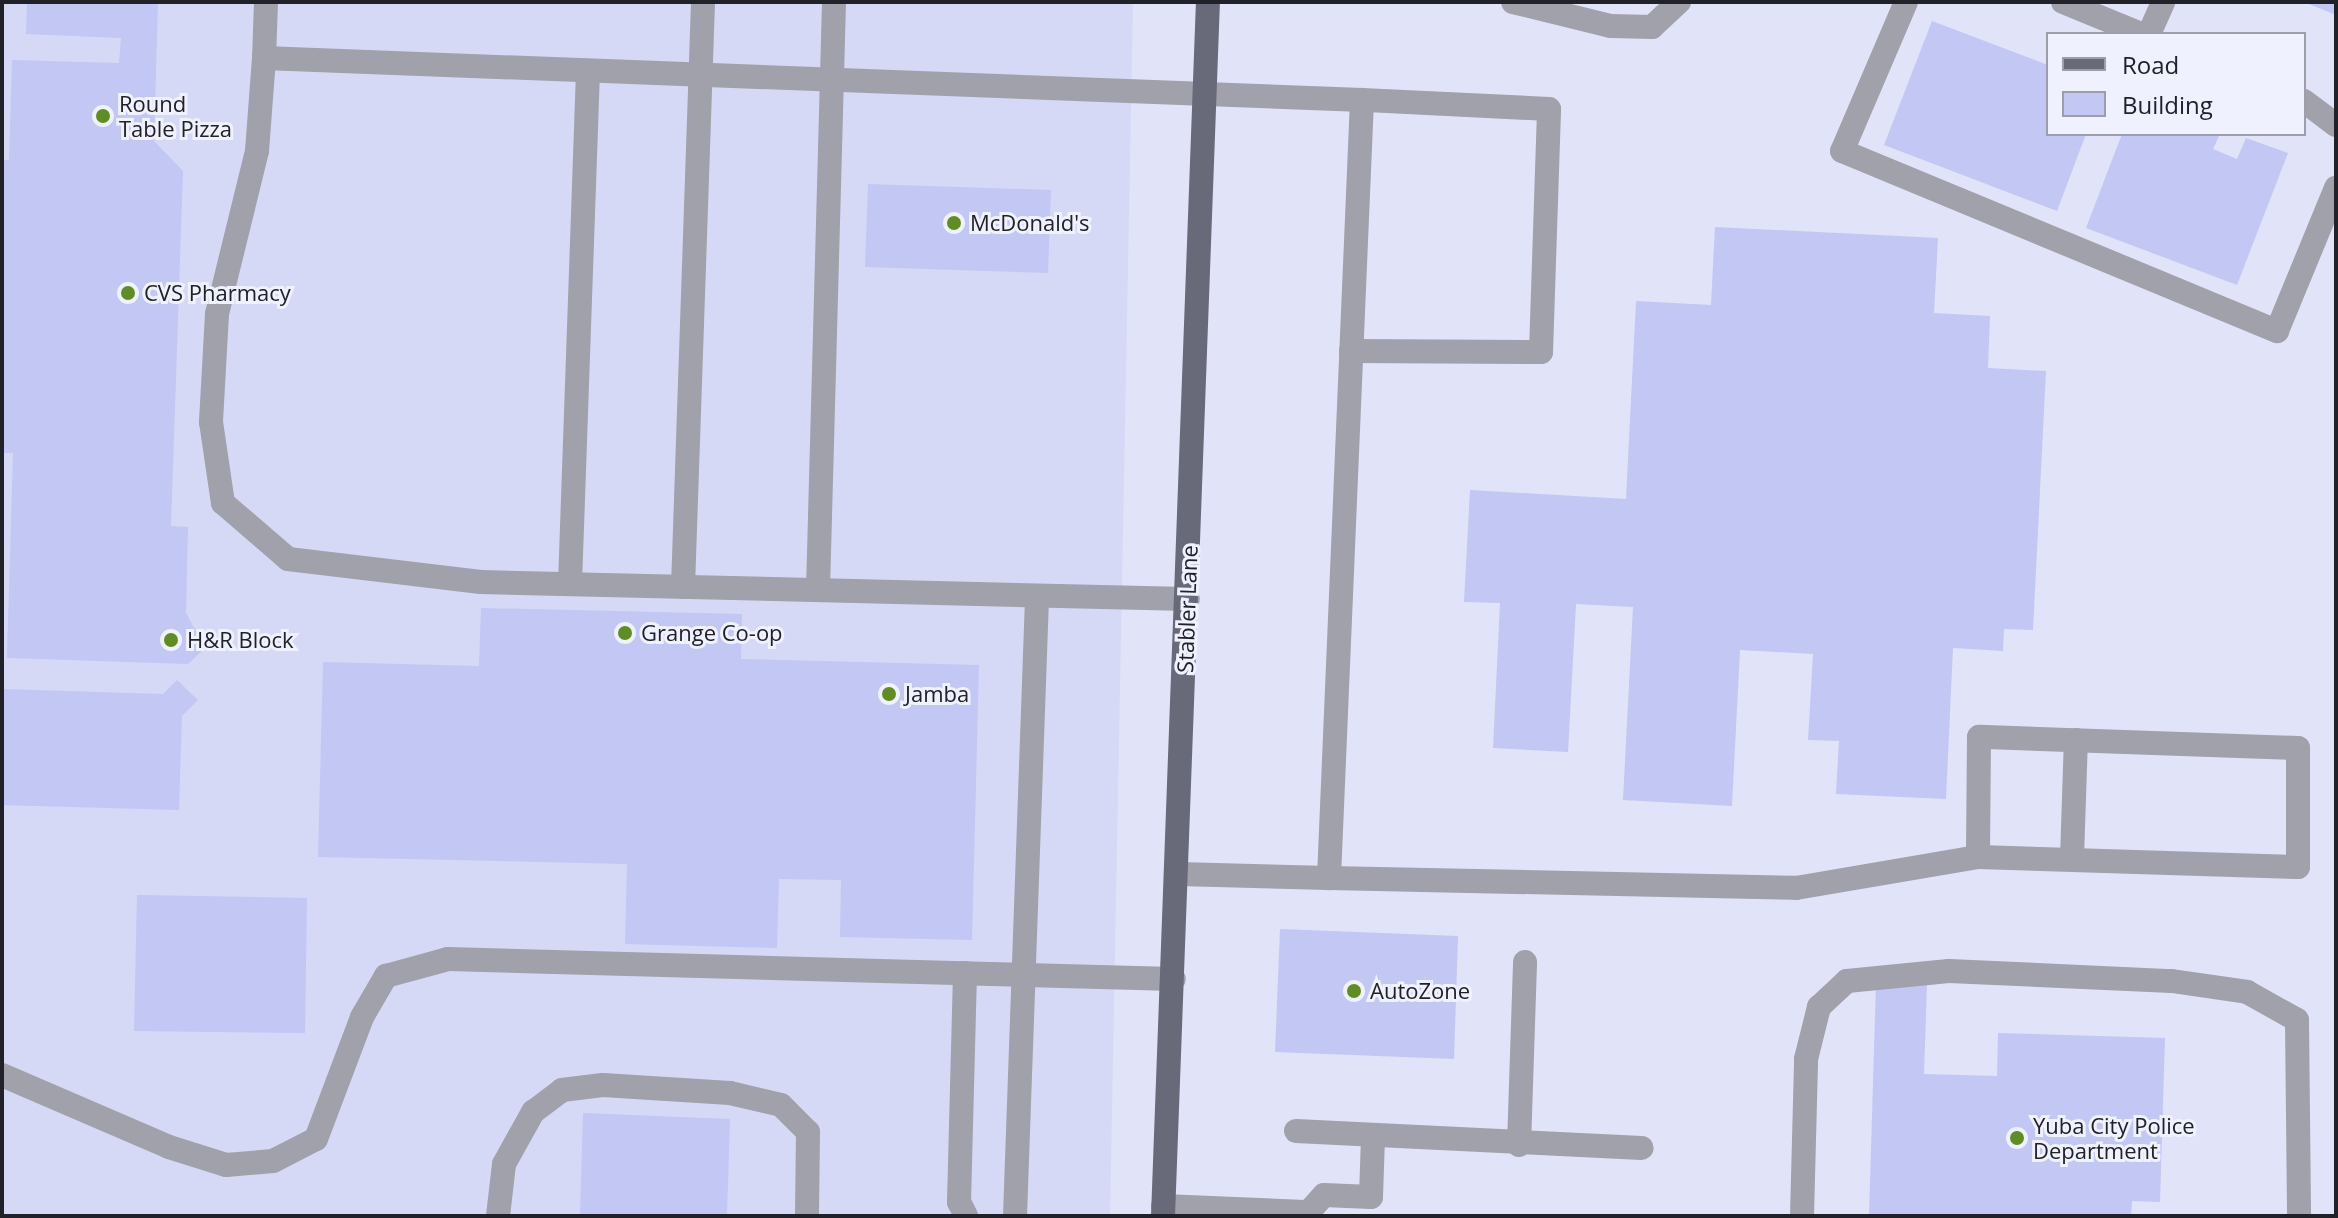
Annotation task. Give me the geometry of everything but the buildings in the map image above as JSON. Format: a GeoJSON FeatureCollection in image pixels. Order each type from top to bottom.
{"type":"FeatureCollection","features":[{"type":"Feature","properties":{"kind":"main road","name":"Stabler Lane"},"geometry":{"type":"LineString","coordinates":[[1163,1211],[1178,874],[1208,2]]}},
{"type":"Feature","properties":{"kind":"lane"},"geometry":{"type":"LineString","coordinates":[[266,2],[257,151],[217,314],[211,422],[223,503],[288,559],[481,582],[1188,599]]}},
{"type":"Feature","properties":{"kind":"lane"},"geometry":{"type":"LineString","coordinates":[[683,587],[703,2]]}},
{"type":"Feature","properties":{"kind":"lane"},"geometry":{"type":"LineString","coordinates":[[818,590],[834,2]]}},
{"type":"Feature","properties":{"kind":"lane"},"geometry":{"type":"LineString","coordinates":[[1513,2],[1611,26],[1652,27],[1679,2]]}},
{"type":"Feature","properties":{"kind":"lane"},"geometry":{"type":"LineString","coordinates":[[1906,2],[1842,151],[2277,331],[2336,188]]}},
{"type":"Feature","properties":{"kind":"lane"},"geometry":{"type":"LineString","coordinates":[[2063,2],[2136,32]]}},
{"type":"Feature","properties":{"kind":"lane"},"geometry":{"type":"LineString","coordinates":[[2150,32],[2163,2]]}},
{"type":"Feature","properties":{"kind":"lane"},"geometry":{"type":"LineString","coordinates":[[264,58],[1549,109],[1541,352],[1351,351]]}},
{"type":"Feature","properties":{"kind":"lane"},"geometry":{"type":"LineString","coordinates":[[570,584],[588,71]]}},
{"type":"Feature","properties":{"kind":"lane"},"geometry":{"type":"LineString","coordinates":[[1329,878],[1362,100]]}},
{"type":"Feature","properties":{"kind":"lane"},"geometry":{"type":"LineString","coordinates":[[2306,102],[2336,125]]}},
{"type":"Feature","properties":{"kind":"lane"},"geometry":{"type":"LineString","coordinates":[[1015,1216],[1029,975],[1037,597]]}},
{"type":"Feature","properties":{"kind":"lane"},"geometry":{"type":"LineString","coordinates":[[1178,874],[1796,888],[1978,857],[2298,867],[2298,748],[1979,737],[1978,857]]}},
{"type":"Feature","properties":{"kind":"lane"},"geometry":{"type":"LineString","coordinates":[[2072,858],[2076,740]]}},
{"type":"Feature","properties":{"kind":"lane"},"geometry":{"type":"LineString","coordinates":[[2,1075],[169,1147],[226,1165],[273,1161],[316,1139],[362,1017],[386,976],[448,959],[1174,979]]}},
{"type":"Feature","properties":{"kind":"lane"},"geometry":{"type":"LineString","coordinates":[[1519,1145],[1525,962]]}},
{"type":"Feature","properties":{"kind":"lane"},"geometry":{"type":"LineString","coordinates":[[1802,1216],[1806,1059],[1819,1007],[1847,981],[1949,971],[2187,983],[2247,992],[2297,1020],[2299,1216]]}},
{"type":"Feature","properties":{"kind":"lane"},"geometry":{"type":"LineString","coordinates":[[965,973],[959,1202],[966,1216]]}},
{"type":"Feature","properties":{"kind":"lane"},"geometry":{"type":"LineString","coordinates":[[498,1216],[504,1164],[533,1112],[562,1090],[603,1085],[730,1093],[781,1105],[808,1132],[807,1216]]}},
{"type":"Feature","properties":{"kind":"lane"},"geometry":{"type":"LineString","coordinates":[[1296,1131],[1519,1145],[1642,1148]]}},
{"type":"Feature","properties":{"kind":"lane"},"geometry":{"type":"LineString","coordinates":[[1163,1211],[1305,1214],[1324,1195],[1371,1197],[1373,1136]]}},
{"type":"Feature","properties":{"kind":"shaded area"},"geometry":{"type":"Polygon","coordinates":[[[2,2],[1133,2],[1110,1216],[2,1216],[2,2]]]}},
{"type":"Feature","properties":{"kind":"place","name":"Round Table Pizza"},"geometry":{"type":"Point","coordinates":[103,116]}},
{"type":"Feature","properties":{"kind":"place","name":"McDonald's"},"geometry":{"type":"Point","coordinates":[954,223]}},
{"type":"Feature","properties":{"kind":"place","name":"CVS Pharmacy"},"geometry":{"type":"Point","coordinates":[128,293]}},
{"type":"Feature","properties":{"kind":"place","name":"Grange Co-op"},"geometry":{"type":"Point","coordinates":[625,633]}},
{"type":"Feature","properties":{"kind":"place","name":"H&R Block"},"geometry":{"type":"Point","coordinates":[171,640]}},
{"type":"Feature","properties":{"kind":"place","name":"Jamba"},"geometry":{"type":"Point","coordinates":[889,694]}},
{"type":"Feature","properties":{"kind":"place","name":"AutoZone"},"geometry":{"type":"Point","coordinates":[1354,991]}},
{"type":"Feature","properties":{"kind":"place","name":"Yuba City Police Department"},"geometry":{"type":"Point","coordinates":[2017,1138]}}]}
